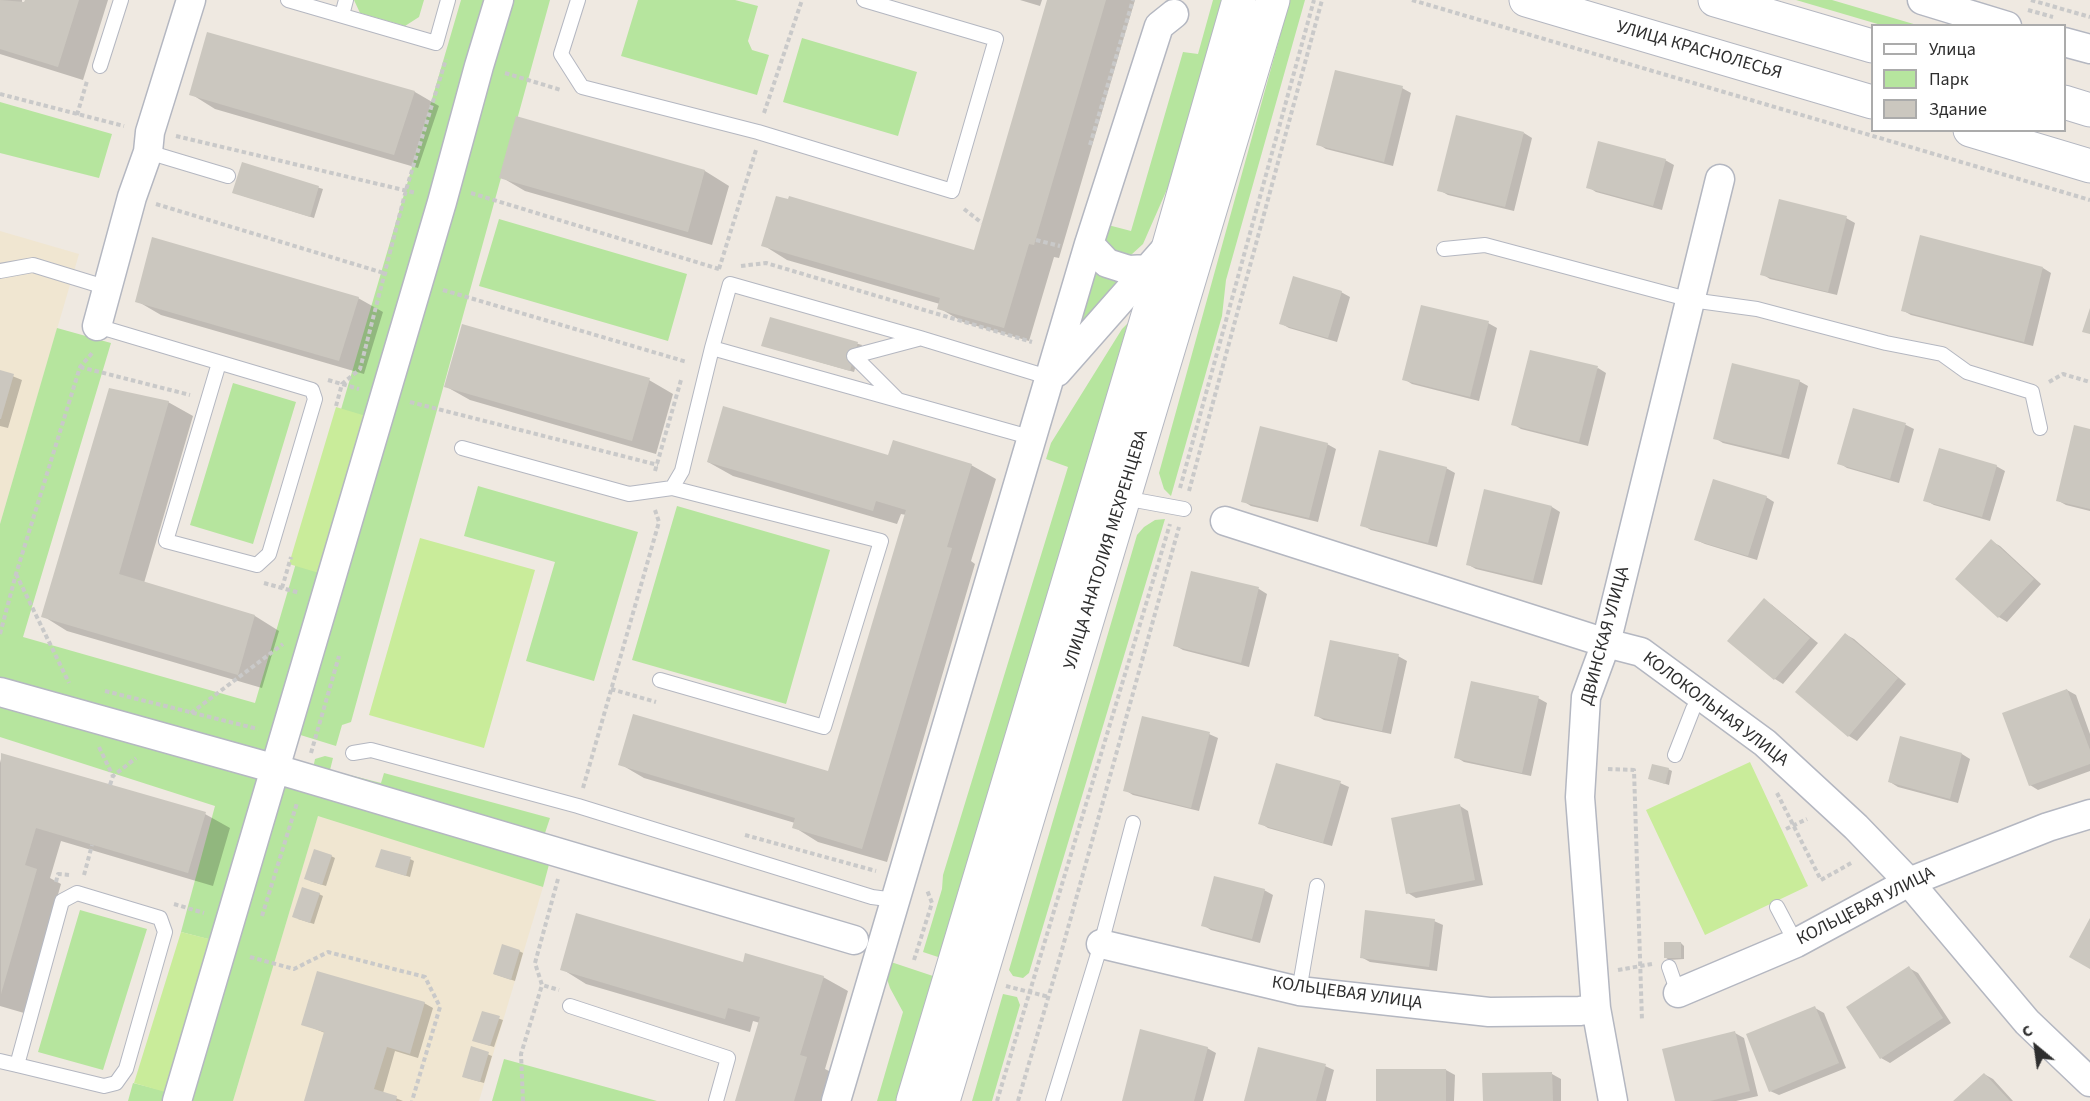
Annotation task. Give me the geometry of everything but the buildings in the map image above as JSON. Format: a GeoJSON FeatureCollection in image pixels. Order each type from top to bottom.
{"type":"FeatureCollection","features":[{"type":"Feature","properties":{"kind":"street"},"geometry":{"type":"LineString","coordinates":[[96,338],[132,197],[191,0]]}},
{"type":"Feature","properties":{"kind":"street"},"geometry":{"type":"LineString","coordinates":[[177,1101],[286,736],[499,0]]}},
{"type":"Feature","properties":{"kind":"street","name":"УЛИЦА АНАТОЛИЯ МЕХРЕНЦЕВА"},"geometry":{"type":"LineString","coordinates":[[913,1101],[1169,245],[1239,0]]}},
{"type":"Feature","properties":{"kind":"street","name":"УЛИЦА АНАТОЛИЯ МЕХРЕНЦЕВА"},"geometry":{"type":"LineString","coordinates":[[943,1101],[1272,0]]}},
{"type":"Feature","properties":{"kind":"street","name":"УЛИЦА КРАСНОЛЕСЬЯ"},"geometry":{"type":"LineString","coordinates":[[1526,0],[1871,102]]}},
{"type":"Feature","properties":{"kind":"street"},"geometry":{"type":"LineString","coordinates":[[1716,0],[1871,46]]}},
{"type":"Feature","properties":{"kind":"street"},"geometry":{"type":"LineString","coordinates":[[1922,0],[2013,16]]}},
{"type":"Feature","properties":{"kind":"street","name":"УЛИЦА АНАТОЛИЯ МЕХРЕНЦЕВА"},"geometry":{"type":"LineString","coordinates":[[836,1101],[1089,244],[1158,26],[1174,14]]}},
{"type":"Feature","properties":{"kind":"street"},"geometry":{"type":"LineString","coordinates":[[2066,34],[2090,49]]}},
{"type":"Feature","properties":{"kind":"street"},"geometry":{"type":"LineString","coordinates":[[2066,103],[2090,110]]}},
{"type":"Feature","properties":{"kind":"street"},"geometry":{"type":"LineString","coordinates":[[1977,132],[2090,166]]}},
{"type":"Feature","properties":{"kind":"street","name":"ДВИНСКАЯ УЛИЦА"},"geometry":{"type":"LineString","coordinates":[[1612,1101],[1596,1008],[1580,797],[1586,698],[1606,643],[1720,179]]}},
{"type":"Feature","properties":{"kind":"street"},"geometry":{"type":"LineString","coordinates":[[1089,244],[1107,263],[1130,270],[1147,269]]}},
{"type":"Feature","properties":{"kind":"street","name":"УЛИЦА АНАТОЛИЯ МЕХРЕНЦЕВА"},"geometry":{"type":"LineString","coordinates":[[1051,378],[1169,245]]}},
{"type":"Feature","properties":{"kind":"street","name":"КОЛОКОЛЬНАЯ УЛИЦА"},"geometry":{"type":"LineString","coordinates":[[1226,521],[1606,643],[1641,652],[1765,743],[1856,826],[1909,882],[2027,1022],[2090,1082]]}},
{"type":"Feature","properties":{"kind":"street"},"geometry":{"type":"LineString","coordinates":[[0,692],[276,769],[854,940]]}},
{"type":"Feature","properties":{"kind":"street","name":"КОЛЬЦЕВАЯ УЛИЦА"},"geometry":{"type":"LineString","coordinates":[[1673,980],[1796,943],[1909,882],[2048,827],[2090,814]]}},
{"type":"Feature","properties":{"kind":"street","name":"КОЛЬЦЕВАЯ УЛИЦА"},"geometry":{"type":"LineString","coordinates":[[1101,944],[1299,991],[1489,1012],[1580,1011],[1596,1008]]}},
{"type":"Feature","properties":{"kind":"lane"},"geometry":{"type":"LineString","coordinates":[[100,66],[121,0]]}},
{"type":"Feature","properties":{"kind":"lane"},"geometry":{"type":"LineString","coordinates":[[288,0],[436,43],[448,0]]}},
{"type":"Feature","properties":{"kind":"lane"},"geometry":{"type":"LineString","coordinates":[[342,15],[346,0]]}},
{"type":"Feature","properties":{"kind":"lane"},"geometry":{"type":"LineString","coordinates":[[578,0],[561,54],[582,87],[758,132],[952,191],[996,39],[864,0]]}},
{"type":"Feature","properties":{"kind":"lane"},"geometry":{"type":"LineString","coordinates":[[149,142],[228,176]]}},
{"type":"Feature","properties":{"kind":"lane"},"geometry":{"type":"LineString","coordinates":[[1444,249],[1485,244],[1691,300],[1757,309],[1942,354],[1967,372],[2032,392],[2040,428]]}},
{"type":"Feature","properties":{"kind":"lane"},"geometry":{"type":"LineString","coordinates":[[0,271],[33,265],[108,288]]}},
{"type":"Feature","properties":{"kind":"lane"},"geometry":{"type":"LineString","coordinates":[[672,488],[682,471],[730,285],[920,338],[1051,378]]}},
{"type":"Feature","properties":{"kind":"lane"},"geometry":{"type":"LineString","coordinates":[[96,338],[219,363],[312,390],[315,399],[269,554],[257,565],[166,541],[219,363]]}},
{"type":"Feature","properties":{"kind":"lane"},"geometry":{"type":"LineString","coordinates":[[899,400],[854,356],[920,338]]}},
{"type":"Feature","properties":{"kind":"lane"},"geometry":{"type":"LineString","coordinates":[[712,348],[1033,438]]}},
{"type":"Feature","properties":{"kind":"lane"},"geometry":{"type":"LineString","coordinates":[[462,448],[630,494],[672,488],[880,542],[824,727],[660,680]]}},
{"type":"Feature","properties":{"kind":"lane"},"geometry":{"type":"LineString","coordinates":[[1122,498],[1180,508]]}},
{"type":"Feature","properties":{"kind":"lane"},"geometry":{"type":"LineString","coordinates":[[1675,755],[1693,709],[1703,697]]}},
{"type":"Feature","properties":{"kind":"lane"},"geometry":{"type":"LineString","coordinates":[[353,753],[371,750],[544,797],[872,897],[894,900]]}},
{"type":"Feature","properties":{"kind":"lane"},"geometry":{"type":"LineString","coordinates":[[1053,1101],[1101,944],[1133,823]]}},
{"type":"Feature","properties":{"kind":"lane"},"geometry":{"type":"LineString","coordinates":[[1299,991],[1317,886]]}},
{"type":"Feature","properties":{"kind":"lane"},"geometry":{"type":"LineString","coordinates":[[0,1061],[104,1086],[116,1083],[126,1069],[165,932],[160,918],[76,893],[62,901],[17,1065]]}},
{"type":"Feature","properties":{"kind":"lane"},"geometry":{"type":"LineString","coordinates":[[1777,907],[1796,943]]}},
{"type":"Feature","properties":{"kind":"lane"},"geometry":{"type":"LineString","coordinates":[[570,1006],[728,1058],[716,1101]]}},
{"type":"Feature","properties":{"kind":"path"},"geometry":{"type":"LineString","coordinates":[[1018,1101],[1058,964],[1314,0]]}},
{"type":"Feature","properties":{"kind":"path"},"geometry":{"type":"LineString","coordinates":[[997,1101],[1180,508],[1322,0]]}},
{"type":"Feature","properties":{"kind":"path"},"geometry":{"type":"LineString","coordinates":[[1412,0],[2090,200]]}},
{"type":"Feature","properties":{"kind":"path"},"geometry":{"type":"LineString","coordinates":[[2031,0],[2046,2],[2090,17]]}},
{"type":"Feature","properties":{"kind":"path"},"geometry":{"type":"LineString","coordinates":[[2013,16],[2039,24]]}},
{"type":"Feature","properties":{"kind":"path"},"geometry":{"type":"LineString","coordinates":[[335,407],[342,384],[360,369],[406,190],[446,59],[447,47]]}},
{"type":"Feature","properties":{"kind":"path"},"geometry":{"type":"LineString","coordinates":[[479,66],[563,91]]}},
{"type":"Feature","properties":{"kind":"path"},"geometry":{"type":"LineString","coordinates":[[0,94],[149,142],[170,134],[406,190],[442,202]]}},
{"type":"Feature","properties":{"kind":"path"},"geometry":{"type":"LineString","coordinates":[[756,150],[767,153]]}},
{"type":"Feature","properties":{"kind":"path"},"geometry":{"type":"LineString","coordinates":[[132,197],[687,362]]}},
{"type":"Feature","properties":{"kind":"path"},"geometry":{"type":"LineString","coordinates":[[964,209],[967,198]]}},
{"type":"Feature","properties":{"kind":"path"},"geometry":{"type":"LineString","coordinates":[[953,206],[964,209],[982,223]]}},
{"type":"Feature","properties":{"kind":"path"},"geometry":{"type":"LineString","coordinates":[[1036,240],[1060,246]]}},
{"type":"Feature","properties":{"kind":"path"},"geometry":{"type":"LineString","coordinates":[[0,634],[16,574],[80,367],[96,338]]}},
{"type":"Feature","properties":{"kind":"path"},"geometry":{"type":"LineString","coordinates":[[2032,392],[2063,374],[2090,382]]}},
{"type":"Feature","properties":{"kind":"path"},"geometry":{"type":"LineString","coordinates":[[385,396],[682,471]]}},
{"type":"Feature","properties":{"kind":"path"},"geometry":{"type":"LineString","coordinates":[[282,588],[292,554]]}},
{"type":"Feature","properties":{"kind":"path"},"geometry":{"type":"LineString","coordinates":[[16,574],[68,682]]}},
{"type":"Feature","properties":{"kind":"path"},"geometry":{"type":"LineString","coordinates":[[192,712],[284,644]]}},
{"type":"Feature","properties":{"kind":"path"},"geometry":{"type":"LineString","coordinates":[[57,679],[79,684]]}},
{"type":"Feature","properties":{"kind":"path"},"geometry":{"type":"LineString","coordinates":[[611,689],[657,702]]}},
{"type":"Feature","properties":{"kind":"path"},"geometry":{"type":"LineString","coordinates":[[102,690],[314,743]]}},
{"type":"Feature","properties":{"kind":"path"},"geometry":{"type":"LineString","coordinates":[[1608,769],[1634,770],[1642,1021]]}},
{"type":"Feature","properties":{"kind":"path"},"geometry":{"type":"LineString","coordinates":[[110,785],[113,776]]}},
{"type":"Feature","properties":{"kind":"path"},"geometry":{"type":"LineString","coordinates":[[1773,784],[1821,880],[1866,856],[1875,846]]}},
{"type":"Feature","properties":{"kind":"path"},"geometry":{"type":"LineString","coordinates":[[1786,829],[1816,814]]}},
{"type":"Feature","properties":{"kind":"path"},"geometry":{"type":"LineString","coordinates":[[84,876],[93,845]]}},
{"type":"Feature","properties":{"kind":"path"},"geometry":{"type":"LineString","coordinates":[[523,1101],[521,1054],[542,985],[535,963],[565,855]]}},
{"type":"Feature","properties":{"kind":"path"},"geometry":{"type":"LineString","coordinates":[[55,886],[58,874],[95,879]]}},
{"type":"Feature","properties":{"kind":"path"},"geometry":{"type":"LineString","coordinates":[[173,904],[229,921]]}},
{"type":"Feature","properties":{"kind":"path"},"geometry":{"type":"LineString","coordinates":[[250,957],[294,969],[328,952],[425,977],[440,1007],[412,1101]]}},
{"type":"Feature","properties":{"kind":"path"},"geometry":{"type":"LineString","coordinates":[[1594,975],[1662,963],[1673,980]]}},
{"type":"Feature","properties":{"kind":"path"},"geometry":{"type":"LineString","coordinates":[[542,985],[565,992]]}},
{"type":"Feature","properties":{"kind":"shaded area"},"geometry":{"type":"Polygon","coordinates":[[[0,231],[79,254],[0,524],[0,231]]]}},
{"type":"Feature","properties":{"kind":"shaded area"},"geometry":{"type":"Polygon","coordinates":[[[318,815],[543,887],[479,1101],[233,1101],[318,815]]]}},
{"type":"Feature","properties":{"kind":"green space"},"geometry":{"type":"Polygon","coordinates":[[[354,0],[424,0],[419,17],[405,26],[360,13],[354,0]]]}},
{"type":"Feature","properties":{"kind":"green space"},"geometry":{"type":"Polygon","coordinates":[[[461,0],[550,0],[351,722],[342,725],[336,746],[294,733],[272,760],[551,857],[543,887],[318,816],[233,1101],[128,1101],[133,1083],[165,1091],[212,940],[181,932],[215,806],[0,737],[0,524],[57,328],[111,343],[23,637],[255,703],[461,0]]]}},
{"type":"Feature","properties":{"kind":"green space"},"geometry":{"type":"Polygon","coordinates":[[[638,0],[735,0],[758,6],[748,41],[752,50],[769,55],[757,95],[621,56],[638,0]]]}},
{"type":"Feature","properties":{"kind":"green space"},"geometry":{"type":"Polygon","coordinates":[[[1213,0],[1222,0],[1168,187],[1143,244],[1131,255],[1121,256],[1107,245],[1105,235],[1108,225],[1131,231],[1183,52],[1198,54],[1213,0]]]}},
{"type":"Feature","properties":{"kind":"green space"},"geometry":{"type":"Polygon","coordinates":[[[1290,0],[1305,0],[1226,280],[1222,316],[1171,496],[1164,489],[1159,473],[1290,0]]]}},
{"type":"Feature","properties":{"kind":"green space"},"geometry":{"type":"Polygon","coordinates":[[[1796,0],[1832,0],[1914,24],[1878,24],[1796,0]]]}},
{"type":"Feature","properties":{"kind":"green space"},"geometry":{"type":"Polygon","coordinates":[[[802,38],[917,72],[898,136],[783,102],[802,38]]]}},
{"type":"Feature","properties":{"kind":"green space"},"geometry":{"type":"Polygon","coordinates":[[[0,102],[112,134],[99,178],[0,153],[0,102]]]}},
{"type":"Feature","properties":{"kind":"green space"},"geometry":{"type":"Polygon","coordinates":[[[499,219],[687,274],[668,341],[479,286],[499,219]]]}},
{"type":"Feature","properties":{"kind":"green space"},"geometry":{"type":"Polygon","coordinates":[[[1092,259],[1128,278],[1077,342],[1092,259]]]}},
{"type":"Feature","properties":{"kind":"green space"},"geometry":{"type":"Polygon","coordinates":[[[1128,323],[941,958],[923,952],[942,889],[943,875],[1068,467],[1046,459],[1051,443],[1122,329],[1128,323]]]}},
{"type":"Feature","properties":{"kind":"green space"},"geometry":{"type":"Polygon","coordinates":[[[233,383],[296,402],[253,544],[190,525],[233,383]]]}},
{"type":"Feature","properties":{"kind":"green space"},"geometry":{"type":"Polygon","coordinates":[[[336,407],[366,416],[319,573],[289,564],[336,407]]]}},
{"type":"Feature","properties":{"kind":"green space"},"geometry":{"type":"Polygon","coordinates":[[[478,486],[638,532],[594,681],[526,661],[555,562],[464,536],[478,486]]]}},
{"type":"Feature","properties":{"kind":"green space"},"geometry":{"type":"Polygon","coordinates":[[[677,506],[830,550],[786,704],[632,660],[677,506]]]}},
{"type":"Feature","properties":{"kind":"green space"},"geometry":{"type":"Polygon","coordinates":[[[1165,519],[1029,973],[1023,978],[1013,976],[1009,970],[1137,535],[1155,520],[1165,519]]]}},
{"type":"Feature","properties":{"kind":"green space"},"geometry":{"type":"Polygon","coordinates":[[[420,538],[535,570],[484,748],[369,715],[420,538]]]}},
{"type":"Feature","properties":{"kind":"green space"},"geometry":{"type":"Polygon","coordinates":[[[325,756],[333,758],[330,770],[381,783],[384,773],[550,818],[544,836],[312,773],[315,759],[325,756]]]}},
{"type":"Feature","properties":{"kind":"green space"},"geometry":{"type":"Polygon","coordinates":[[[1750,762],[1808,886],[1705,935],[1646,810],[1750,762]]]}},
{"type":"Feature","properties":{"kind":"green space"},"geometry":{"type":"Polygon","coordinates":[[[80,910],[147,929],[103,1070],[38,1052],[80,910]]]}},
{"type":"Feature","properties":{"kind":"green space"},"geometry":{"type":"Polygon","coordinates":[[[181,932],[213,940],[165,1092],[134,1083],[181,932]]]}},
{"type":"Feature","properties":{"kind":"green space"},"geometry":{"type":"Polygon","coordinates":[[[891,962],[936,977],[900,1101],[877,1101],[903,1012],[886,976],[891,962]]]}},
{"type":"Feature","properties":{"kind":"green space"},"geometry":{"type":"Polygon","coordinates":[[[1003,994],[1017,997],[1020,1005],[992,1101],[972,1101],[1003,994]]]}},
{"type":"Feature","properties":{"kind":"green space"},"geometry":{"type":"Polygon","coordinates":[[[504,1059],[657,1101],[492,1101],[504,1059]]]}}]}
